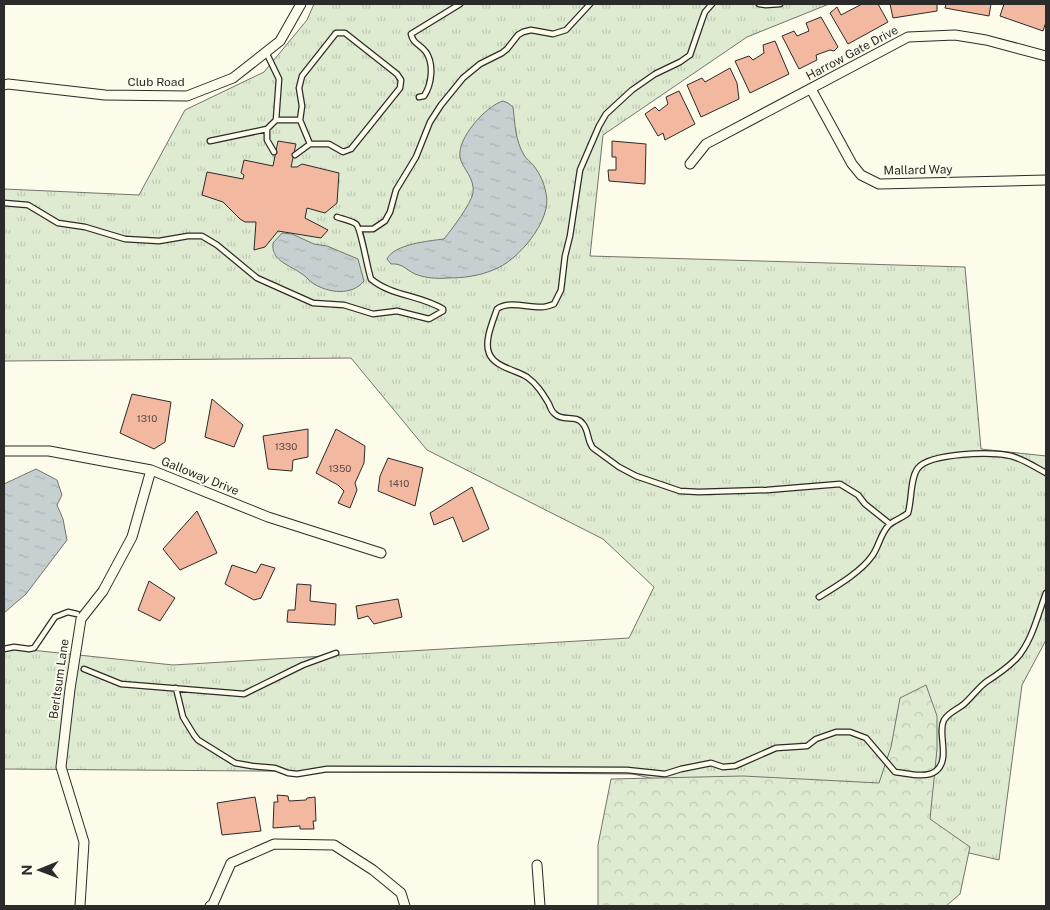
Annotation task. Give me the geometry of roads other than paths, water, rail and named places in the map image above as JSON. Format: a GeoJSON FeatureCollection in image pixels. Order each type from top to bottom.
{"type":"FeatureCollection","features":[{"type":"Feature","properties":{"kind":"street","name":"Club Road"},"geometry":{"type":"LineString","coordinates":[[4,85],[105,95],[187,96],[233,78],[280,41],[301,4]]}},
{"type":"Feature","properties":{"kind":"street","name":"Harrow Gate Drive"},"geometry":{"type":"LineString","coordinates":[[690,164],[706,144],[908,37],[955,35],[986,40],[1046,56]]}},
{"type":"Feature","properties":{"kind":"street","name":"Mallard Way"},"geometry":{"type":"LineString","coordinates":[[811,89],[852,164],[861,175],[879,184],[1046,180]]}},
{"type":"Feature","properties":{"kind":"street","name":"Galloway Drive"},"geometry":{"type":"LineString","coordinates":[[4,451],[48,451],[152,470],[268,517],[381,553]]}},
{"type":"Feature","properties":{"kind":"street","name":"Berltsum Lane"},"geometry":{"type":"LineString","coordinates":[[80,906],[84,842],[62,767],[80,619],[103,591],[132,537],[152,470]]}},
{"type":"Feature","properties":{"kind":"street"},"geometry":{"type":"LineString","coordinates":[[210,906],[213,904],[230,864],[274,844],[283,844],[334,845],[372,870],[401,893],[405,906]]}},
{"type":"Feature","properties":{"kind":"street"},"geometry":{"type":"LineString","coordinates":[[537,865],[540,906]]}},
{"type":"Feature","properties":{"kind":"lane"},"geometry":{"type":"LineString","coordinates":[[419,97],[424,96],[429,86],[430,60],[422,48],[412,40],[411,34],[460,4]]}},
{"type":"Feature","properties":{"kind":"lane"},"geometry":{"type":"LineString","coordinates":[[360,229],[374,229],[385,222],[396,190],[416,157],[430,122],[463,78],[480,64],[502,53],[518,35],[524,32],[531,30],[553,34],[566,30],[590,4]]}},
{"type":"Feature","properties":{"kind":"lane"},"geometry":{"type":"LineString","coordinates":[[712,4],[705,12],[690,55],[655,74],[632,90],[606,114],[598,126],[580,170],[561,290],[554,304],[542,307],[501,306],[497,309],[488,339],[489,354],[495,362],[526,376],[534,383],[554,414],[561,417],[575,418],[582,422],[587,430],[592,448],[619,467],[636,476],[672,489],[693,492],[767,490],[840,484],[858,495],[865,504],[890,524]]}},
{"type":"Feature","properties":{"kind":"lane"},"geometry":{"type":"LineString","coordinates":[[758,4],[780,4]]}},
{"type":"Feature","properties":{"kind":"lane"},"geometry":{"type":"LineString","coordinates":[[295,155],[310,144],[329,144],[343,152],[351,149],[400,88],[401,80],[397,74],[345,33],[336,33],[302,76],[299,88],[302,106],[300,120],[310,144]]}},
{"type":"Feature","properties":{"kind":"lane"},"geometry":{"type":"LineString","coordinates":[[266,52],[279,79],[276,120]]}},
{"type":"Feature","properties":{"kind":"lane"},"geometry":{"type":"LineString","coordinates":[[210,141],[267,128],[276,120],[300,120]]}},
{"type":"Feature","properties":{"kind":"lane"},"geometry":{"type":"LineString","coordinates":[[267,128],[267,140],[274,152]]}},
{"type":"Feature","properties":{"kind":"lane"},"geometry":{"type":"LineString","coordinates":[[4,203],[28,205],[58,223],[85,227],[125,239],[159,241],[188,236],[202,236],[217,245],[257,278],[313,303],[344,305],[373,314],[397,311],[426,319],[443,311],[443,309],[431,302],[382,287],[371,279],[365,260],[360,229],[356,223],[338,217]]}},
{"type":"Feature","properties":{"kind":"lane"},"geometry":{"type":"LineString","coordinates":[[819,597],[848,578],[872,556],[890,524],[908,513],[915,472],[920,466],[946,456],[997,452],[1014,456],[1046,473]]}},
{"type":"Feature","properties":{"kind":"lane"},"geometry":{"type":"LineString","coordinates":[[176,688],[184,717],[198,740],[235,762],[275,768],[288,773],[303,774],[333,769],[627,770],[665,774],[711,764],[723,767],[735,766],[776,748],[807,746],[816,739],[836,732],[850,732],[866,738],[895,772],[925,775],[935,773],[939,768],[944,744],[941,730],[943,722],[949,714],[964,704],[1017,658],[1024,648],[1046,593]]}},
{"type":"Feature","properties":{"kind":"lane"},"geometry":{"type":"LineString","coordinates":[[4,649],[14,647],[30,650],[34,648],[55,617],[68,612],[77,614]]}},
{"type":"Feature","properties":{"kind":"lane"},"geometry":{"type":"LineString","coordinates":[[84,669],[121,684],[222,694],[244,694],[303,665],[336,653]]}},
{"type":"Feature","properties":{"kind":"water"},"geometry":{"type":"Polygon","coordinates":[[[503,101],[513,107],[516,131],[521,149],[540,175],[546,193],[547,204],[544,215],[531,239],[502,266],[471,276],[459,278],[427,277],[415,274],[401,265],[391,264],[387,259],[397,250],[412,244],[444,239],[461,216],[472,198],[473,187],[461,161],[460,149],[468,132],[481,116],[503,101]]]}},
{"type":"Feature","properties":{"kind":"water"},"geometry":{"type":"Polygon","coordinates":[[[282,233],[292,234],[314,244],[327,246],[358,259],[364,281],[353,289],[340,292],[314,284],[301,273],[277,258],[273,249],[273,243],[282,233]]]}},
{"type":"Feature","properties":{"kind":"water"},"geometry":{"type":"Polygon","coordinates":[[[36,469],[57,480],[62,495],[57,505],[63,519],[67,540],[26,594],[4,613],[4,484],[36,469]]]}}]}
